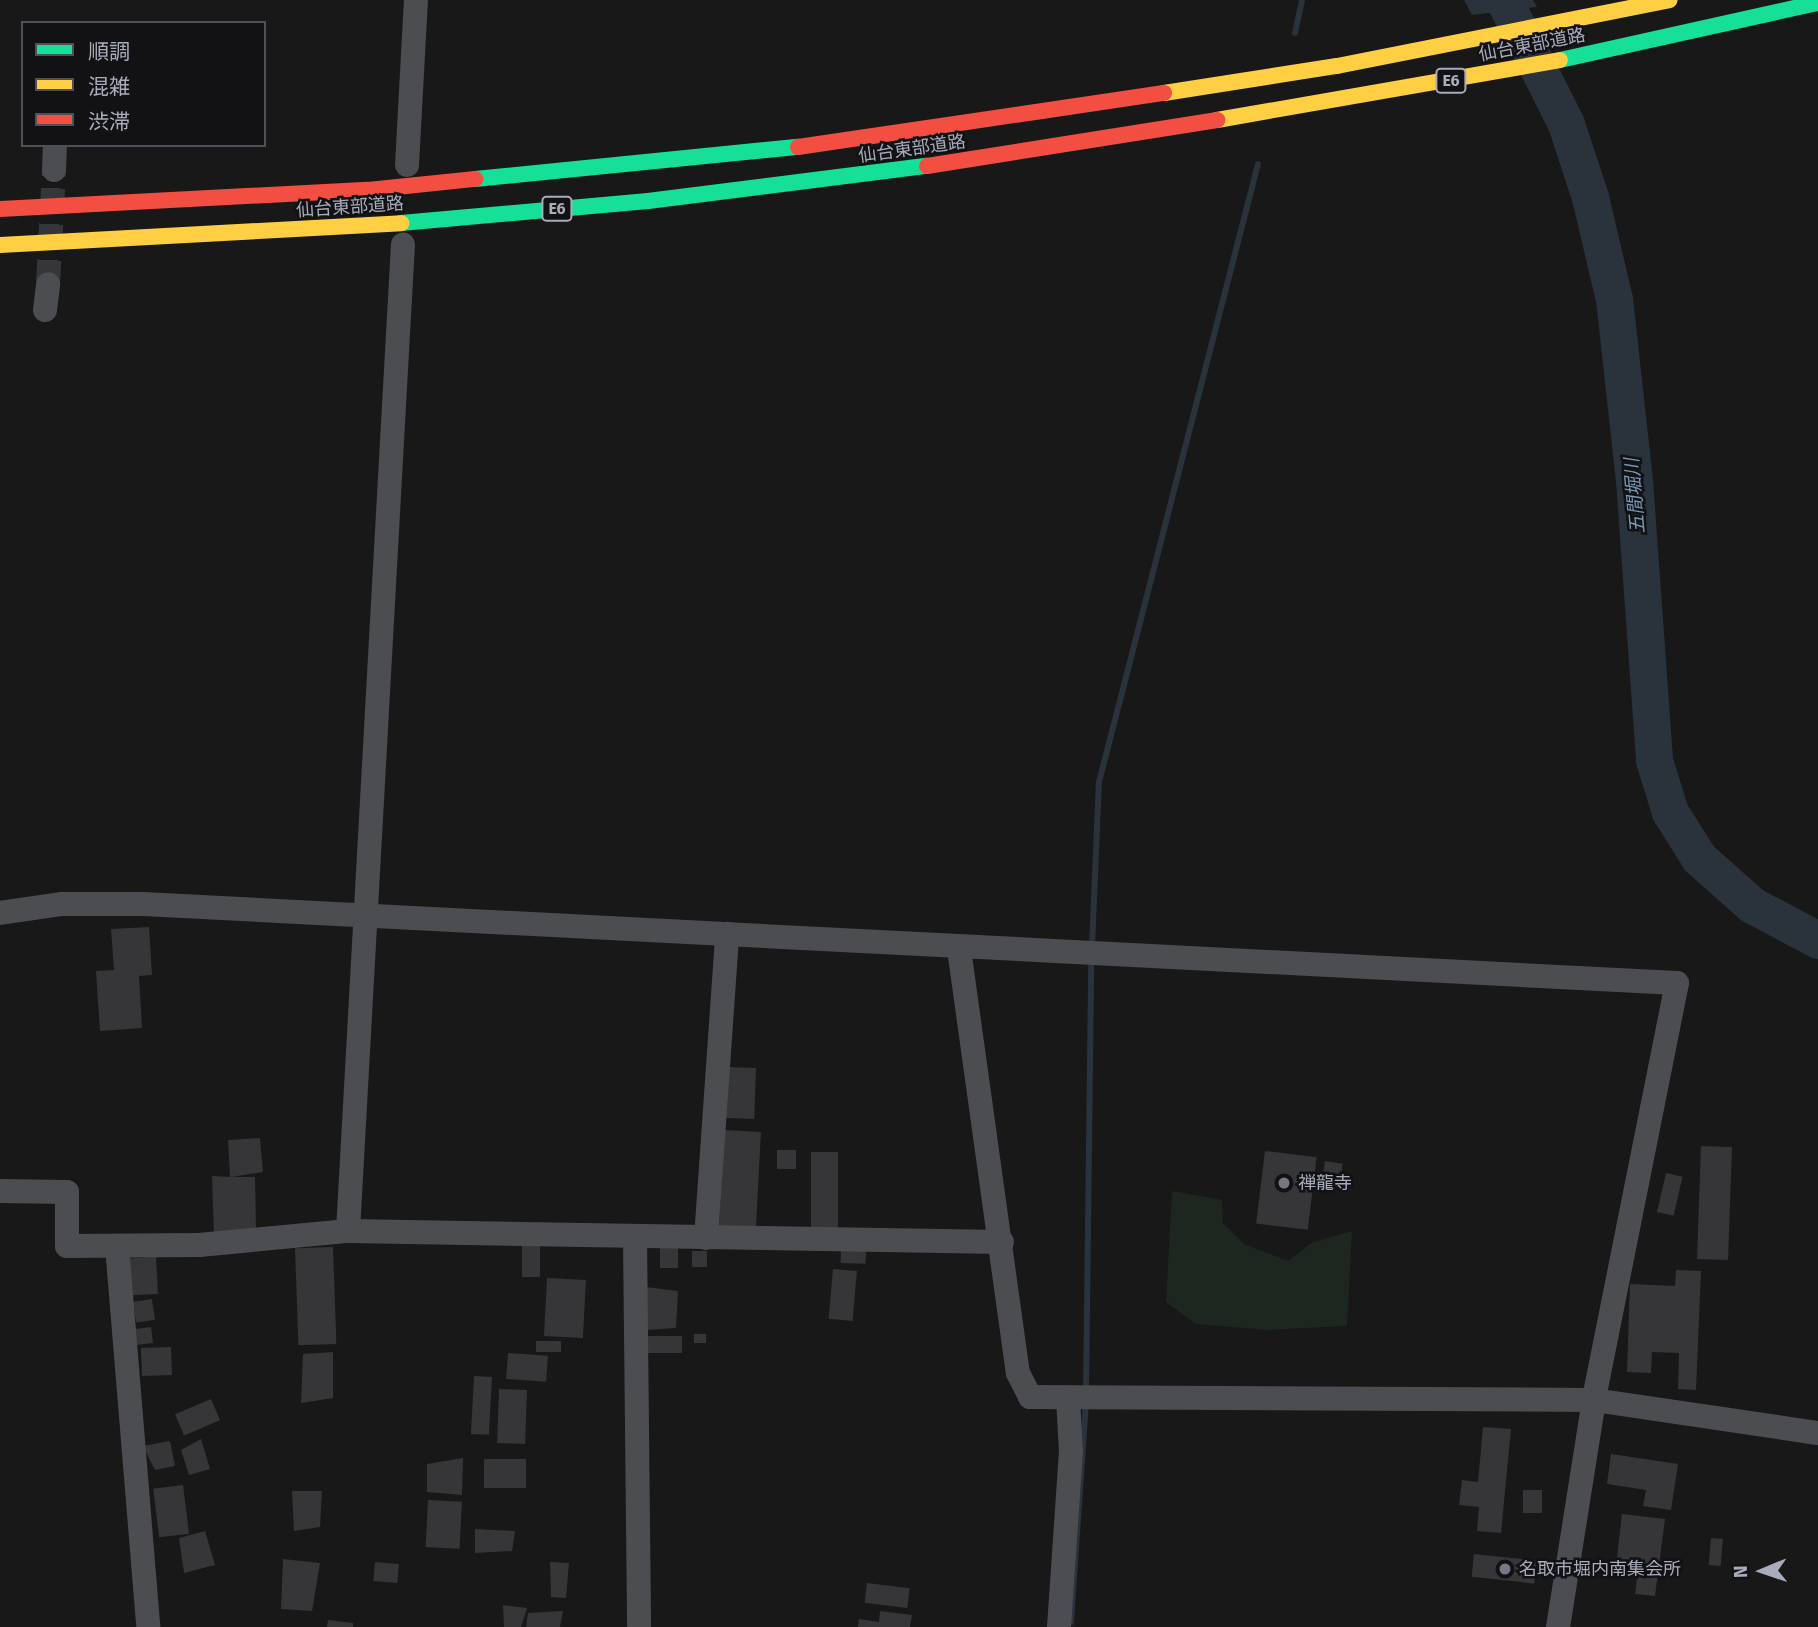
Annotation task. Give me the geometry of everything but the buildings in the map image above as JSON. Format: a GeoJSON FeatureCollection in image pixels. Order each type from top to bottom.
{"type":"FeatureCollection","features":[{"type":"Feature","properties":{"kind":"highway","name":"仙台東部道路"},"geometry":{"type":"LineString","coordinates":[[0,209],[368,190],[648,165],[1095,107],[1338,66],[1670,0]]}},
{"type":"Feature","properties":{"kind":"highway","name":"仙台東部道路"},"geometry":{"type":"LineString","coordinates":[[0,246],[371,226],[648,201],[1110,140],[1551,62],[1818,3]]}},
{"type":"Feature","properties":{"kind":"street"},"geometry":{"type":"LineString","coordinates":[[407,164],[416,0]]}},
{"type":"Feature","properties":{"kind":"street"},"geometry":{"type":"LineString","coordinates":[[54,170],[55,147]]}},
{"type":"Feature","properties":{"kind":"street"},"geometry":{"type":"LineString","coordinates":[[348,1231],[363,915],[403,245]]}},
{"type":"Feature","properties":{"kind":"street"},"geometry":{"type":"LineString","coordinates":[[45,310],[47,284]]}},
{"type":"Feature","properties":{"kind":"street"},"geometry":{"type":"LineString","coordinates":[[0,912],[62,904],[129,904],[727,934],[959,949],[1089,951],[1677,983],[1594,1400],[1558,1627]]}},
{"type":"Feature","properties":{"kind":"street"},"geometry":{"type":"LineString","coordinates":[[706,1238],[727,934]]}},
{"type":"Feature","properties":{"kind":"street"},"geometry":{"type":"LineString","coordinates":[[959,949],[1002,1242],[1018,1373],[1030,1396],[1594,1400],[1818,1433]]}},
{"type":"Feature","properties":{"kind":"street"},"geometry":{"type":"LineString","coordinates":[[0,1191],[67,1192],[67,1246],[199,1245],[348,1231],[1002,1242]]}},
{"type":"Feature","properties":{"kind":"street"},"geometry":{"type":"LineString","coordinates":[[635,1237],[639,1627]]}},
{"type":"Feature","properties":{"kind":"street"},"geometry":{"type":"LineString","coordinates":[[117,1246],[148,1627]]}},
{"type":"Feature","properties":{"kind":"street"},"geometry":{"type":"LineString","coordinates":[[1059,1627],[1071,1451],[1078,1398]]}},
{"type":"Feature","properties":{"kind":"shaded area"},"geometry":{"type":"Polygon","coordinates":[[[1464,0],[1533,0],[1537,7],[1472,15],[1464,0]]]}},
{"type":"Feature","properties":{"kind":"shaded area"},"geometry":{"type":"Polygon","coordinates":[[[1172,1191],[1222,1200],[1223,1223],[1244,1244],[1288,1261],[1311,1243],[1352,1231],[1347,1326],[1267,1330],[1196,1324],[1166,1302],[1172,1191]]]}},
{"type":"Feature","properties":{"kind":"waterway"},"geometry":{"type":"LineString","coordinates":[[1295,33],[1302,0]]}},
{"type":"Feature","properties":{"kind":"waterway","name":"五間堀川"},"geometry":{"type":"LineString","coordinates":[[1504,0],[1566,124],[1590,197],[1614,299],[1634,480],[1654,760],[1670,812],[1699,858],[1752,905],[1818,940]]}},
{"type":"Feature","properties":{"kind":"waterway"},"geometry":{"type":"LineString","coordinates":[[1092,947],[1099,782],[1258,164]]}},
{"type":"Feature","properties":{"kind":"waterway"},"geometry":{"type":"LineString","coordinates":[[1086,1391],[1091,958]]}},
{"type":"Feature","properties":{"kind":"waterway"},"geometry":{"type":"LineString","coordinates":[[1071,1622],[1086,1402]]}},
{"type":"Feature","properties":{"kind":"tunnel"},"geometry":{"type":"LineString","coordinates":[[48,284],[54,170]]}},
{"type":"Feature","properties":{"kind":"traffic: fast"},"geometry":{"type":"LineString","coordinates":[[1560,60],[1818,3]]}},
{"type":"Feature","properties":{"kind":"traffic: fast"},"geometry":{"type":"LineString","coordinates":[[475,179],[798,147]]}},
{"type":"Feature","properties":{"kind":"traffic: fast"},"geometry":{"type":"LineString","coordinates":[[401,223],[648,201],[927,166]]}},
{"type":"Feature","properties":{"kind":"traffic: slow"},"geometry":{"type":"LineString","coordinates":[[1164,93],[1337,66],[1670,0]]}},
{"type":"Feature","properties":{"kind":"traffic: slow"},"geometry":{"type":"LineString","coordinates":[[1217,120],[1560,60]]}},
{"type":"Feature","properties":{"kind":"traffic: slow"},"geometry":{"type":"LineString","coordinates":[[0,245],[401,223]]}},
{"type":"Feature","properties":{"kind":"traffic: jam"},"geometry":{"type":"LineString","coordinates":[[798,147],[1164,93]]}},
{"type":"Feature","properties":{"kind":"traffic: jam"},"geometry":{"type":"LineString","coordinates":[[927,166],[1217,120]]}},
{"type":"Feature","properties":{"kind":"traffic: jam"},"geometry":{"type":"LineString","coordinates":[[0,209],[368,190],[475,179]]}},
{"type":"Feature","properties":{"kind":"place","name":"禅龍寺"},"geometry":{"type":"Point","coordinates":[1284,1183]}},
{"type":"Feature","properties":{"kind":"place","name":"名取市堀内南集会所"},"geometry":{"type":"Point","coordinates":[1505,1569]}}]}
